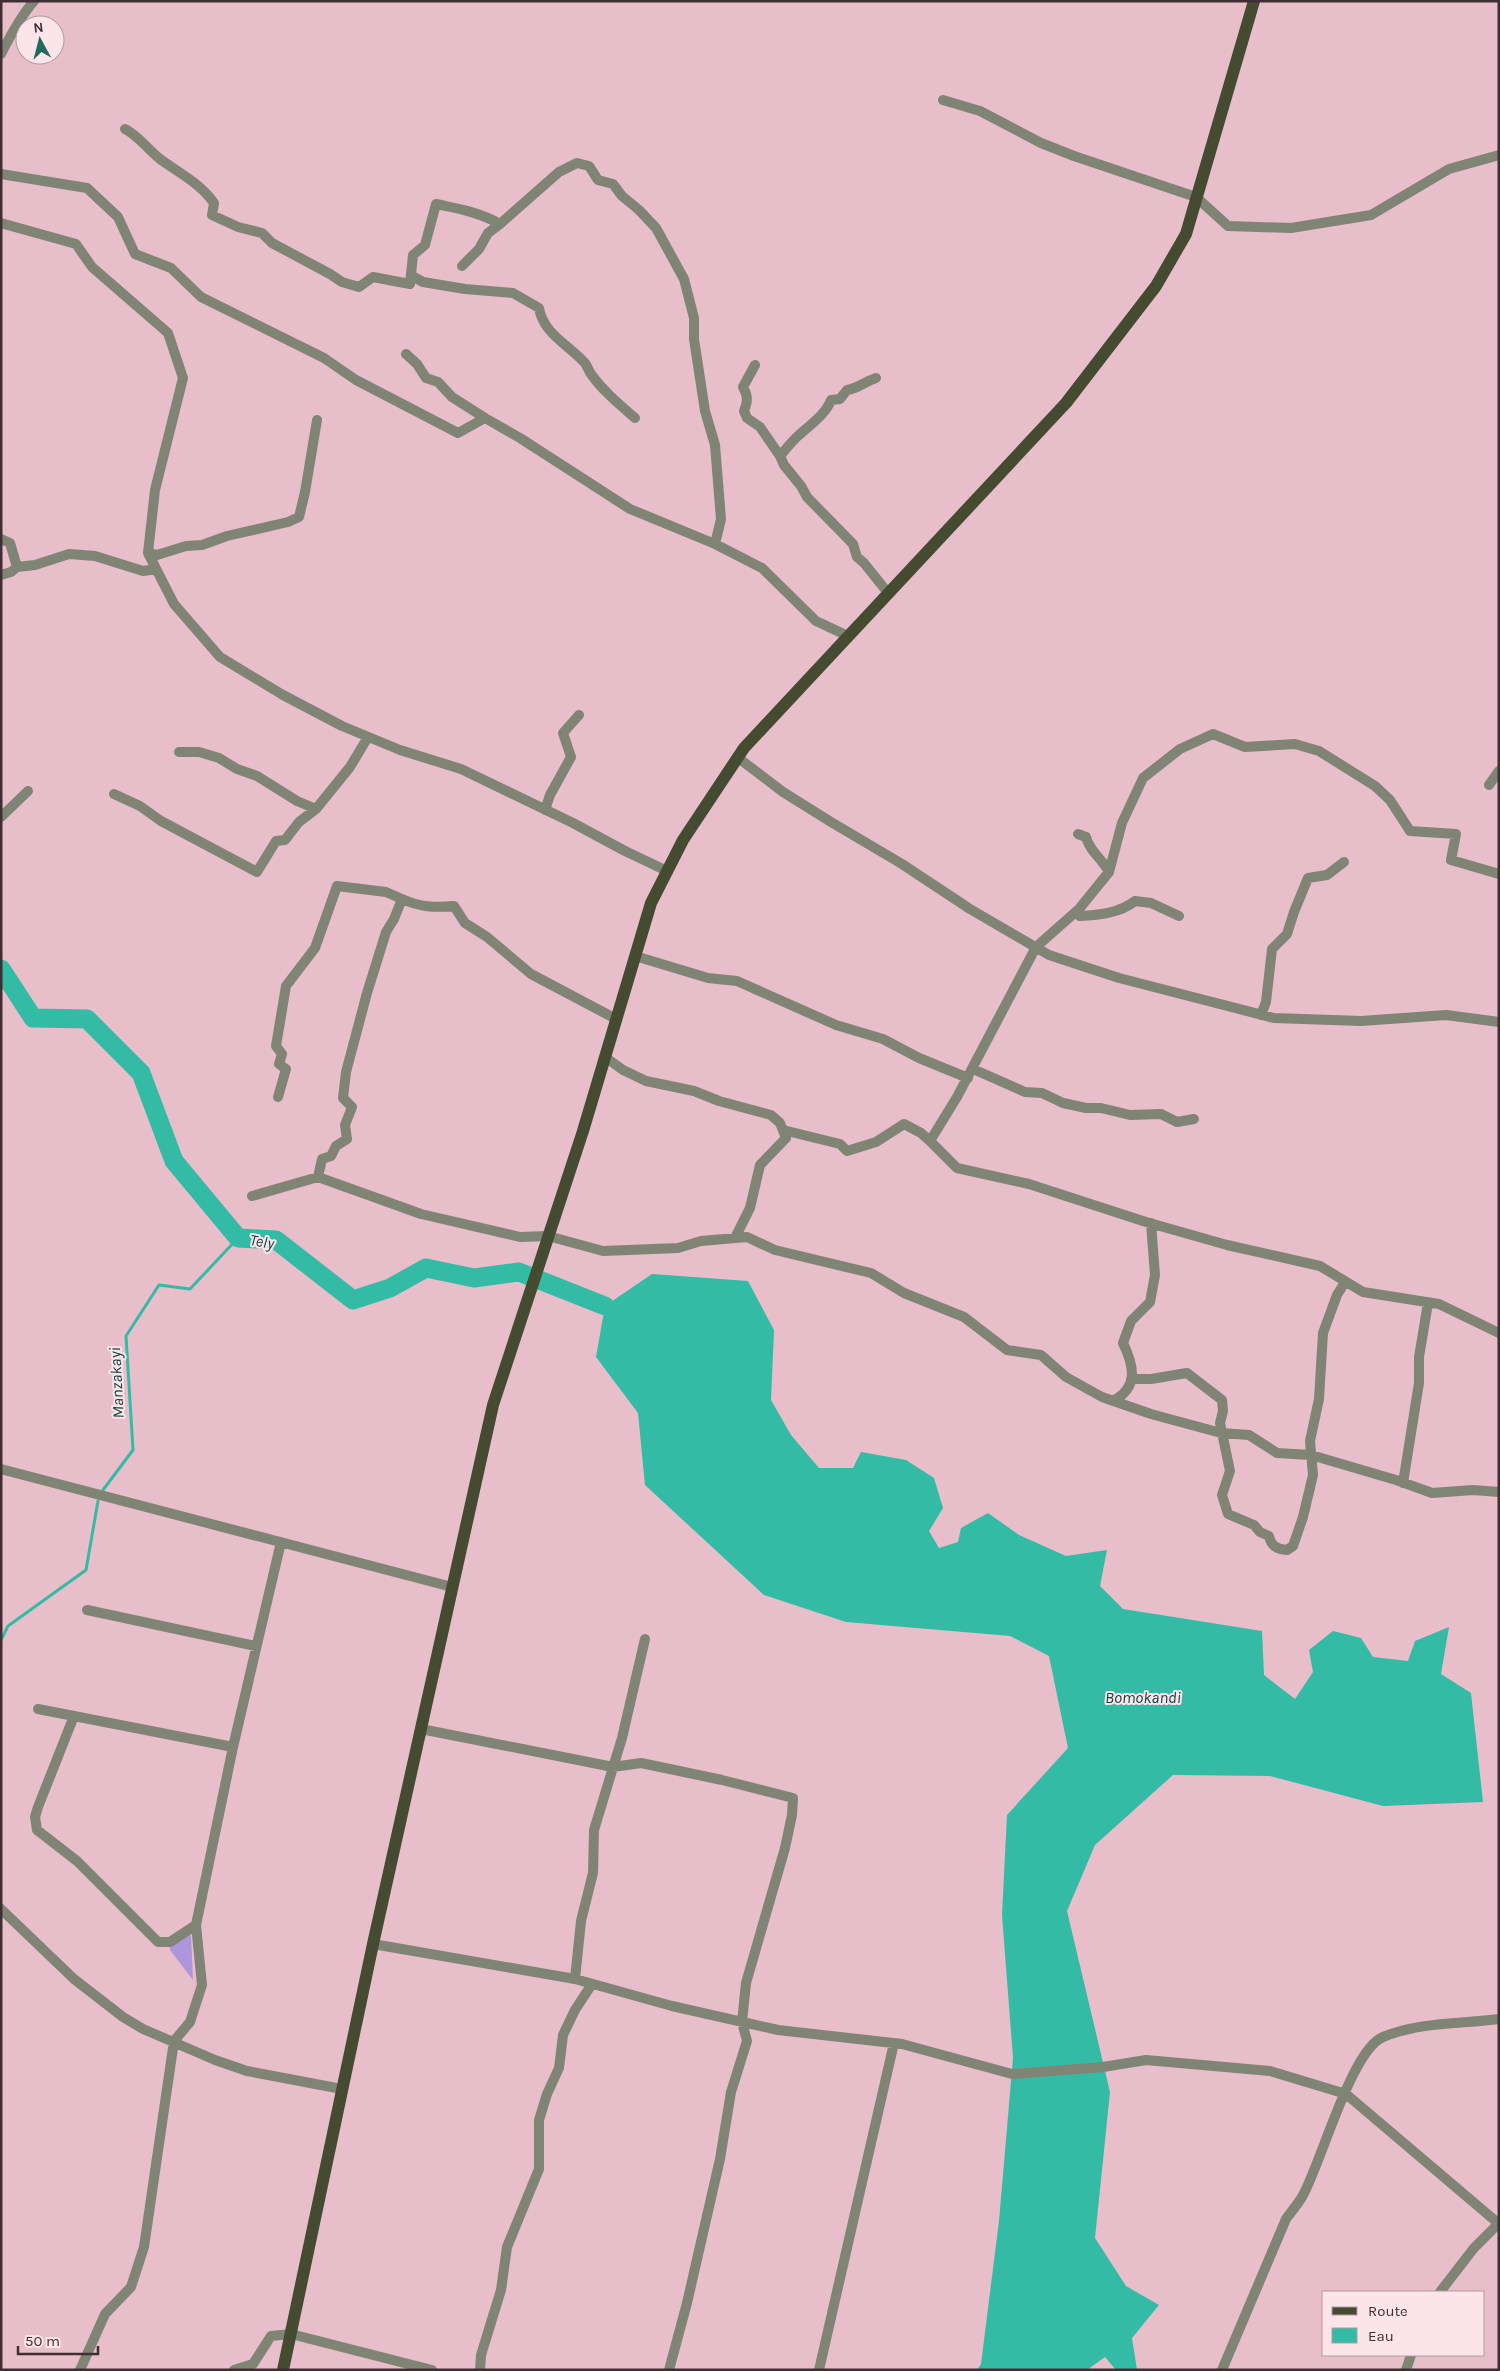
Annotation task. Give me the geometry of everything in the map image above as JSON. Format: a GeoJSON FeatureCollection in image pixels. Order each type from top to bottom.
{"type":"FeatureCollection","features":[{"type":"Feature","properties":{"kind":"main road"},"geometry":{"type":"LineString","coordinates":[[283,2370],[373,1944],[493,1405],[605,1057],[651,903],[683,840],[744,748],[1066,402],[1156,286],[1186,234],[1254,1]]}},
{"type":"Feature","properties":{"kind":"street"},"geometry":{"type":"LineString","coordinates":[[1,54],[7,41],[13,36],[19,21],[34,1]]}},
{"type":"Feature","properties":{"kind":"street"},"geometry":{"type":"LineString","coordinates":[[943,100],[980,111],[1041,143],[1074,156],[1196,197],[1228,226],[1291,228],[1371,215],[1449,169],[1499,155]]}},
{"type":"Feature","properties":{"kind":"street"},"geometry":{"type":"LineString","coordinates":[[125,129],[134,134],[161,160],[178,169],[206,192],[214,202],[212,215],[238,227],[262,233],[272,243],[342,282],[359,287],[373,277],[410,284],[413,255],[425,245],[436,204],[467,209],[486,215],[500,224]]}},
{"type":"Feature","properties":{"kind":"street"},"geometry":{"type":"LineString","coordinates":[[462,266],[479,249],[488,234],[559,172],[577,163],[589,166],[598,180],[613,184],[622,196],[640,210],[656,228],[684,279],[694,318],[694,339],[705,412],[715,445],[721,519],[715,544]]}},
{"type":"Feature","properties":{"kind":"street"},"geometry":{"type":"LineString","coordinates":[[1,174],[87,188],[118,217],[134,254],[171,268],[201,298],[324,358],[356,380],[458,433],[485,418]]}},
{"type":"Feature","properties":{"kind":"street"},"geometry":{"type":"LineString","coordinates":[[1,224],[76,244],[92,267],[168,333],[183,378],[154,490],[148,553],[174,604],[220,658],[283,695],[368,737],[400,750],[461,769],[667,871]]}},
{"type":"Feature","properties":{"kind":"street"},"geometry":{"type":"LineString","coordinates":[[412,276],[423,282],[465,289],[513,293],[530,301],[539,308],[540,318],[561,343],[585,362],[591,374],[635,418]]}},
{"type":"Feature","properties":{"kind":"street"},"geometry":{"type":"LineString","coordinates":[[406,354],[417,364],[426,378],[438,382],[452,397],[520,438],[630,509],[715,544],[762,568],[816,621],[848,636]]}},
{"type":"Feature","properties":{"kind":"street"},"geometry":{"type":"LineString","coordinates":[[755,365],[743,387],[748,401],[744,411],[747,418],[760,427],[784,465],[808,496],[853,544],[857,557],[888,593]]}},
{"type":"Feature","properties":{"kind":"street"},"geometry":{"type":"LineString","coordinates":[[780,456],[798,436],[811,426],[820,414],[829,408],[831,400],[840,399],[847,390],[859,388],[876,378]]}},
{"type":"Feature","properties":{"kind":"street"},"geometry":{"type":"LineString","coordinates":[[148,553],[157,555],[186,546],[202,545],[227,536],[288,522],[299,517],[306,492],[317,420]]}},
{"type":"Feature","properties":{"kind":"street"},"geometry":{"type":"LineString","coordinates":[[1,539],[10,543],[17,567]]}},
{"type":"Feature","properties":{"kind":"street"},"geometry":{"type":"LineString","coordinates":[[1,575],[11,572],[17,567],[35,565],[69,554],[95,556],[143,572],[156,569]]}},
{"type":"Feature","properties":{"kind":"street"},"geometry":{"type":"LineString","coordinates":[[545,810],[550,795],[571,757],[563,733],[579,715]]}},
{"type":"Feature","properties":{"kind":"street"},"geometry":{"type":"LineString","coordinates":[[930,1141],[973,1069],[1036,947],[1079,909],[1109,872],[1122,823],[1143,778],[1180,749],[1213,734],[1245,748],[1295,744],[1319,751],[1375,786],[1390,800],[1410,831],[1456,834],[1451,860],[1499,874]]}},
{"type":"Feature","properties":{"kind":"street"},"geometry":{"type":"LineString","coordinates":[[114,794],[140,806],[161,821],[257,872],[276,841],[286,840],[299,822],[316,809],[350,767],[368,737]]}},
{"type":"Feature","properties":{"kind":"street"},"geometry":{"type":"LineString","coordinates":[[179,752],[199,752],[219,758],[237,769],[257,776],[316,809]]}},
{"type":"Feature","properties":{"kind":"street"},"geometry":{"type":"LineString","coordinates":[[737,757],[807,807],[902,864],[970,909],[1049,955],[1119,978],[1274,1018],[1361,1021],[1446,1015],[1499,1022]]}},
{"type":"Feature","properties":{"kind":"street"},"geometry":{"type":"LineString","coordinates":[[1489,785],[1499,771]]}},
{"type":"Feature","properties":{"kind":"street"},"geometry":{"type":"LineString","coordinates":[[1,817],[28,791]]}},
{"type":"Feature","properties":{"kind":"street"},"geometry":{"type":"LineString","coordinates":[[1078,834],[1086,837],[1088,845],[1109,872]]}},
{"type":"Feature","properties":{"kind":"street"},"geometry":{"type":"LineString","coordinates":[[1261,1015],[1266,1002],[1272,949],[1287,934],[1308,878],[1327,875],[1344,862]]}},
{"type":"Feature","properties":{"kind":"street"},"geometry":{"type":"LineString","coordinates":[[278,1097],[286,1069],[279,1064],[282,1054],[276,1046],[286,986],[315,948],[337,886],[386,892],[416,906],[437,908],[454,906],[465,923],[487,937],[531,974],[616,1019]]}},
{"type":"Feature","properties":{"kind":"street"},"geometry":{"type":"LineString","coordinates":[[318,1177],[322,1158],[331,1156],[336,1146],[347,1139],[346,1125],[352,1107],[343,1098],[346,1072],[386,932],[394,919],[402,899]]}},
{"type":"Feature","properties":{"kind":"street"},"geometry":{"type":"LineString","coordinates":[[1079,909],[1080,916],[1095,915],[1126,908],[1135,901],[1142,901],[1179,916]]}},
{"type":"Feature","properties":{"kind":"street"},"geometry":{"type":"LineString","coordinates":[[1272,949],[1287,949]]}},
{"type":"Feature","properties":{"kind":"street"},"geometry":{"type":"LineString","coordinates":[[635,956],[708,978],[737,981],[836,1025],[883,1038],[919,1058],[968,1078]]}},
{"type":"Feature","properties":{"kind":"street"},"geometry":{"type":"LineString","coordinates":[[605,1057],[624,1070],[646,1081],[694,1091],[719,1101],[771,1115],[780,1124],[786,1138],[760,1165],[750,1208],[735,1238]]}},
{"type":"Feature","properties":{"kind":"street"},"geometry":{"type":"LineString","coordinates":[[973,1069],[1025,1092],[1042,1093],[1063,1103],[1086,1108],[1101,1108],[1130,1115],[1162,1114],[1177,1122],[1194,1119]]}},
{"type":"Feature","properties":{"kind":"street"},"geometry":{"type":"LineString","coordinates":[[783,1130],[840,1144],[847,1151],[876,1142],[904,1124],[921,1133],[957,1168],[1029,1184],[1227,1245],[1320,1266],[1362,1292],[1439,1304],[1499,1333]]}},
{"type":"Feature","properties":{"kind":"street"},"geometry":{"type":"LineString","coordinates":[[252,1196],[318,1177],[421,1214],[520,1237],[548,1236],[602,1251],[678,1248],[700,1241],[747,1237],[775,1250],[871,1273],[904,1293],[964,1317],[1007,1350],[1041,1355],[1066,1377],[1113,1401],[1151,1414],[1221,1433],[1249,1435],[1277,1453],[1311,1455],[1403,1483],[1432,1494],[1473,1490],[1499,1492]]}},
{"type":"Feature","properties":{"kind":"street"},"geometry":{"type":"LineString","coordinates":[[1113,1401],[1124,1396],[1130,1386],[1133,1373],[1130,1358],[1123,1343],[1131,1321],[1150,1302],[1155,1275],[1151,1223]]}},
{"type":"Feature","properties":{"kind":"street"},"geometry":{"type":"LineString","coordinates":[[1131,1379],[1151,1379],[1187,1373],[1222,1400],[1221,1433],[1230,1471],[1222,1495],[1228,1514],[1254,1525],[1260,1532],[1269,1536],[1270,1542],[1278,1549],[1287,1550],[1293,1546],[1303,1518],[1313,1475],[1310,1442],[1319,1398],[1323,1332],[1337,1295],[1346,1282]]}},
{"type":"Feature","properties":{"kind":"street"},"geometry":{"type":"LineString","coordinates":[[1403,1483],[1419,1383],[1419,1357],[1428,1303]]}},
{"type":"Feature","properties":{"kind":"street"},"geometry":{"type":"LineString","coordinates":[[1,1469],[452,1587]]}},
{"type":"Feature","properties":{"kind":"street"},"geometry":{"type":"LineString","coordinates":[[80,2370],[105,2314],[131,2287],[144,2248],[174,2041],[190,2022],[202,1985],[196,1925],[233,1747],[281,1542]]}},
{"type":"Feature","properties":{"kind":"street"},"geometry":{"type":"LineString","coordinates":[[87,1610],[256,1646]]}},
{"type":"Feature","properties":{"kind":"street"},"geometry":{"type":"LineString","coordinates":[[576,1979],[581,1921],[593,1873],[594,1830],[613,1767],[645,1639]]}},
{"type":"Feature","properties":{"kind":"street"},"geometry":{"type":"LineString","coordinates":[[38,1709],[233,1747]]}},
{"type":"Feature","properties":{"kind":"street"},"geometry":{"type":"LineString","coordinates":[[74,1716],[38,1807],[35,1817],[37,1830],[77,1862],[158,1942],[170,1942],[196,1925]]}},
{"type":"Feature","properties":{"kind":"street"},"geometry":{"type":"LineString","coordinates":[[421,1729],[613,1767],[641,1763],[722,1780],[793,1798],[792,1815],[785,1848],[746,1983],[742,2022],[747,2041],[731,2092],[720,2159],[687,2303],[669,2370]]}},
{"type":"Feature","properties":{"kind":"street"},"geometry":{"type":"LineString","coordinates":[[1,1910],[74,1979],[123,2017],[143,2029],[215,2060],[247,2071],[342,2089]]}},
{"type":"Feature","properties":{"kind":"street"},"geometry":{"type":"LineString","coordinates":[[373,1944],[576,1979],[672,2006],[778,2030],[894,2043],[1012,2074],[1103,2067],[1146,2060],[1270,2071],[1346,2094],[1498,2223],[1474,2248],[1441,2291]]}},
{"type":"Feature","properties":{"kind":"street"},"geometry":{"type":"LineString","coordinates":[[480,2370],[481,2355],[501,2290],[508,2247],[539,2170],[539,2120],[558,2068],[563,2035],[575,2010],[592,1984]]}},
{"type":"Feature","properties":{"kind":"street"},"geometry":{"type":"LineString","coordinates":[[1222,2370],[1286,2219],[1302,2197],[1327,2133],[1346,2094],[1358,2063],[1368,2048],[1381,2037],[1404,2030],[1474,2020],[1499,2019]]}},
{"type":"Feature","properties":{"kind":"street"},"geometry":{"type":"LineString","coordinates":[[819,2370],[894,2043]]}},
{"type":"Feature","properties":{"kind":"street"},"geometry":{"type":"LineString","coordinates":[[234,2370],[252,2364],[270,2336],[291,2334],[432,2370]]}},
{"type":"Feature","properties":{"kind":"street"},"geometry":{"type":"LineString","coordinates":[[1406,2370],[1411,2356]]}},
{"type":"Feature","properties":{"kind":"shaded area"},"geometry":{"type":"Polygon","coordinates":[[[191,1935],[193,1980],[170,1950],[170,1944],[183,1936],[191,1935]]]}},
{"type":"Feature","properties":{"kind":"water","name":"Bomokandi"},"geometry":{"type":"Polygon","coordinates":[[[652,1274],[748,1281],[774,1330],[771,1400],[791,1435],[819,1468],[853,1468],[861,1452],[906,1460],[934,1478],[943,1508],[929,1531],[939,1548],[958,1542],[961,1528],[988,1513],[1019,1535],[1066,1556],[1107,1550],[1100,1586],[1123,1609],[1262,1631],[1264,1675],[1295,1699],[1313,1672],[1309,1650],[1333,1631],[1361,1638],[1373,1657],[1408,1661],[1415,1641],[1449,1627],[1441,1674],[1471,1693],[1483,1802],[1383,1806],[1270,1776],[1173,1775],[1095,1845],[1067,1911],[1110,2092],[1095,2238],[1126,2286],[1159,2305],[1132,2338],[1137,2370],[1116,2370],[1105,2357],[1087,2370],[977,2370],[981,2364],[999,2221],[1013,2058],[1002,1915],[1007,1815],[1068,1748],[1049,1656],[1010,1636],[846,1622],[764,1595],[645,1485],[638,1413],[596,1357],[605,1306],[652,1274]]]}},
{"type":"Feature","properties":{"kind":"waterway","name":"Tely"},"geometry":{"type":"LineString","coordinates":[[1,969],[33,1018],[87,1019],[141,1073],[174,1161],[238,1238],[276,1240],[353,1300],[390,1288],[426,1268],[474,1278],[519,1272],[605,1306]]}},
{"type":"Feature","properties":{"kind":"waterway","name":"Manzakayi"},"geometry":{"type":"LineString","coordinates":[[103,1490],[133,1450],[126,1336],[159,1285],[190,1289],[238,1238]]}},
{"type":"Feature","properties":{"kind":"waterway","name":"Manzakayi"},"geometry":{"type":"LineString","coordinates":[[1,1640],[8,1626],[86,1570],[98,1501]]}}]}
